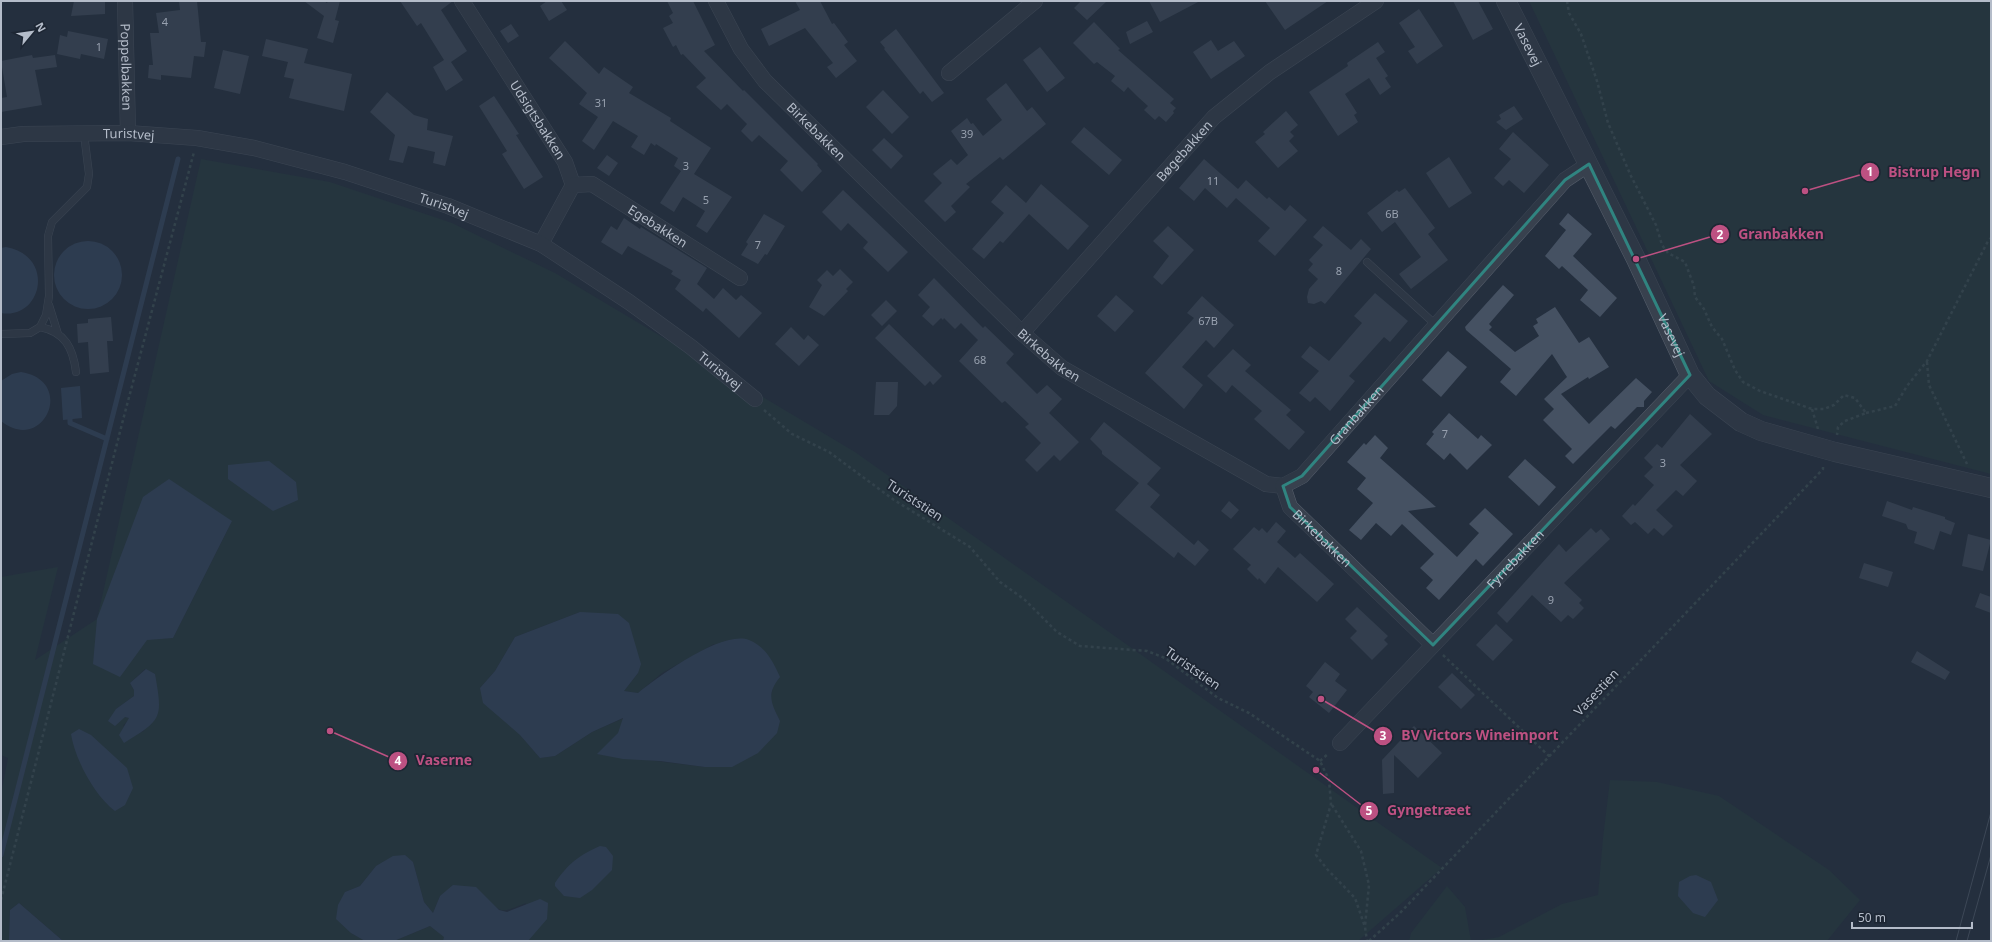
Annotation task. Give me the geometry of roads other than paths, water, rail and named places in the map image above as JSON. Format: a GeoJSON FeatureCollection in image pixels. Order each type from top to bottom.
{"type":"FeatureCollection","features":[{"type":"Feature","properties":{"kind":"street","name":"Poppelbakken"},"geometry":{"type":"LineString","coordinates":[[125,1],[128,133]]}},
{"type":"Feature","properties":{"kind":"street","name":"Udsigtsbakken"},"geometry":{"type":"LineString","coordinates":[[462,1],[565,162],[572,185]]}},
{"type":"Feature","properties":{"kind":"street","name":"Birkebakken"},"geometry":{"type":"LineString","coordinates":[[716,1],[741,49],[765,81],[1022,333],[1062,368],[1266,484],[1283,486],[1290,507],[1432,645]]}},
{"type":"Feature","properties":{"kind":"street"},"geometry":{"type":"LineString","coordinates":[[949,73],[1035,1]]}},
{"type":"Feature","properties":{"kind":"street","name":"Bøgebakken"},"geometry":{"type":"LineString","coordinates":[[1022,333],[1214,117],[1270,72],[1376,1]]}},
{"type":"Feature","properties":{"kind":"street","name":"Vasevej"},"geometry":{"type":"LineString","coordinates":[[1506,1],[1643,272],[1690,375],[1707,396],[1741,422],[1761,431],[1830,450],[1991,488]]}},
{"type":"Feature","properties":{"kind":"street","name":"Turistvej"},"geometry":{"type":"LineString","coordinates":[[1,137],[22,134],[128,133],[197,138],[254,148],[345,172],[448,206],[541,244],[629,302],[697,352],[755,399]]}},
{"type":"Feature","properties":{"kind":"street","name":"Granbakken"},"geometry":{"type":"LineString","coordinates":[[1283,486],[1302,476],[1565,180],[1589,164]]}},
{"type":"Feature","properties":{"kind":"street","name":"Egebakken"},"geometry":{"type":"LineString","coordinates":[[572,185],[592,184],[740,278]]}},
{"type":"Feature","properties":{"kind":"street"},"geometry":{"type":"LineString","coordinates":[[541,244],[572,185]]}},
{"type":"Feature","properties":{"kind":"street","name":"Fyrrebakken"},"geometry":{"type":"LineString","coordinates":[[1340,743],[1690,375]]}},
{"type":"Feature","properties":{"kind":"lane","name":"Turistvej"},"geometry":{"type":"LineString","coordinates":[[58,334],[40,327],[46,315],[48,303],[48,236],[52,222],[87,187],[89,174],[84,134]]}},
{"type":"Feature","properties":{"kind":"lane"},"geometry":{"type":"LineString","coordinates":[[1366,262],[1436,325]]}},
{"type":"Feature","properties":{"kind":"lane","name":"Turistvej"},"geometry":{"type":"LineString","coordinates":[[48,303],[58,334],[68,345],[74,356],[76,372]]}},
{"type":"Feature","properties":{"kind":"lane"},"geometry":{"type":"LineString","coordinates":[[1,334],[30,332],[40,327]]}},
{"type":"Feature","properties":{"kind":"water"},"geometry":{"type":"Polygon","coordinates":[[[88,241],[101,244],[112,251],[119,262],[122,275],[119,288],[112,299],[101,306],[88,309],[75,306],[64,299],[57,288],[54,275],[57,262],[64,251],[75,244],[88,241]]]}},
{"type":"Feature","properties":{"kind":"water"},"geometry":{"type":"Polygon","coordinates":[[[6,247],[22,253],[32,262],[37,274],[38,286],[34,298],[26,307],[15,313],[1,313],[1,248],[6,247]]]}},
{"type":"Feature","properties":{"kind":"water"},"geometry":{"type":"Polygon","coordinates":[[[21,372],[38,378],[47,388],[50,400],[48,413],[41,423],[30,429],[16,429],[1,421],[1,381],[12,374],[21,372]]]}},
{"type":"Feature","properties":{"kind":"water"},"geometry":{"type":"Polygon","coordinates":[[[80,386],[82,418],[63,420],[61,388],[80,386]]]}},
{"type":"Feature","properties":{"kind":"water"},"geometry":{"type":"Polygon","coordinates":[[[269,461],[296,482],[298,500],[273,511],[228,479],[228,465],[269,461]]]}},
{"type":"Feature","properties":{"kind":"water"},"geometry":{"type":"Polygon","coordinates":[[[169,479],[232,521],[173,638],[147,640],[120,677],[93,664],[97,619],[143,497],[169,479]]]}},
{"type":"Feature","properties":{"kind":"water"},"geometry":{"type":"Polygon","coordinates":[[[580,612],[618,614],[629,623],[641,664],[638,673],[624,691],[638,693],[660,676],[691,656],[723,642],[737,639],[749,640],[755,643],[768,656],[780,677],[771,694],[772,704],[780,721],[777,733],[758,753],[732,767],[705,767],[660,761],[623,759],[597,754],[618,733],[623,718],[592,732],[555,756],[540,758],[520,735],[483,703],[480,688],[495,671],[515,637],[580,612]]]}},
{"type":"Feature","properties":{"kind":"water"},"geometry":{"type":"Polygon","coordinates":[[[146,669],[155,674],[159,700],[157,716],[146,728],[124,743],[119,735],[129,718],[125,717],[115,726],[108,721],[116,709],[134,696],[134,690],[130,683],[146,669]]]}},
{"type":"Feature","properties":{"kind":"water"},"geometry":{"type":"Polygon","coordinates":[[[79,729],[91,735],[127,768],[133,788],[125,805],[115,811],[100,796],[81,765],[71,734],[79,729]]]}},
{"type":"Feature","properties":{"kind":"water"},"geometry":{"type":"Polygon","coordinates":[[[600,846],[606,847],[613,856],[612,870],[592,890],[580,898],[564,896],[555,886],[555,883],[560,876],[574,861],[600,846]]]}},
{"type":"Feature","properties":{"kind":"water"},"geometry":{"type":"Polygon","coordinates":[[[405,855],[413,862],[424,902],[433,913],[440,896],[453,885],[476,887],[499,910],[507,912],[540,899],[548,903],[547,919],[528,941],[443,941],[444,937],[430,926],[394,941],[365,941],[351,933],[336,919],[338,905],[345,892],[360,886],[376,866],[393,856],[405,855]]]}},
{"type":"Feature","properties":{"kind":"water"},"geometry":{"type":"Polygon","coordinates":[[[1696,875],[1711,882],[1718,900],[1705,917],[1693,913],[1678,896],[1679,882],[1690,876],[1696,875]]]}},
{"type":"Feature","properties":{"kind":"water"},"geometry":{"type":"Polygon","coordinates":[[[19,903],[63,941],[9,941],[10,910],[19,903]]]}},
{"type":"Feature","properties":{"kind":"waterway"},"geometry":{"type":"LineString","coordinates":[[1,855],[178,159]]}},
{"type":"Feature","properties":{"kind":"waterway"},"geometry":{"type":"LineString","coordinates":[[70,419],[70,423],[107,439]]}},
{"type":"Feature","properties":{"kind":"tram line"},"geometry":{"type":"LineString","coordinates":[[1956,941],[1991,812]]}},
{"type":"Feature","properties":{"kind":"tram line"},"geometry":{"type":"LineString","coordinates":[[1967,941],[1991,855]]}},
{"type":"Feature","properties":{"kind":"place","name":"Bistrup Hegn"},"geometry":{"type":"Point","coordinates":[1805,191]}},
{"type":"Feature","properties":{"kind":"place","name":"Granbakken"},"geometry":{"type":"Point","coordinates":[1636,259]}},
{"type":"Feature","properties":{"kind":"place","name":"BV Victors Wineimport"},"geometry":{"type":"Point","coordinates":[1321,699]}},
{"type":"Feature","properties":{"kind":"place","name":"Vaserne"},"geometry":{"type":"Point","coordinates":[330,731]}},
{"type":"Feature","properties":{"kind":"place","name":"Gyngetræet"},"geometry":{"type":"Point","coordinates":[1316,770]}}]}
